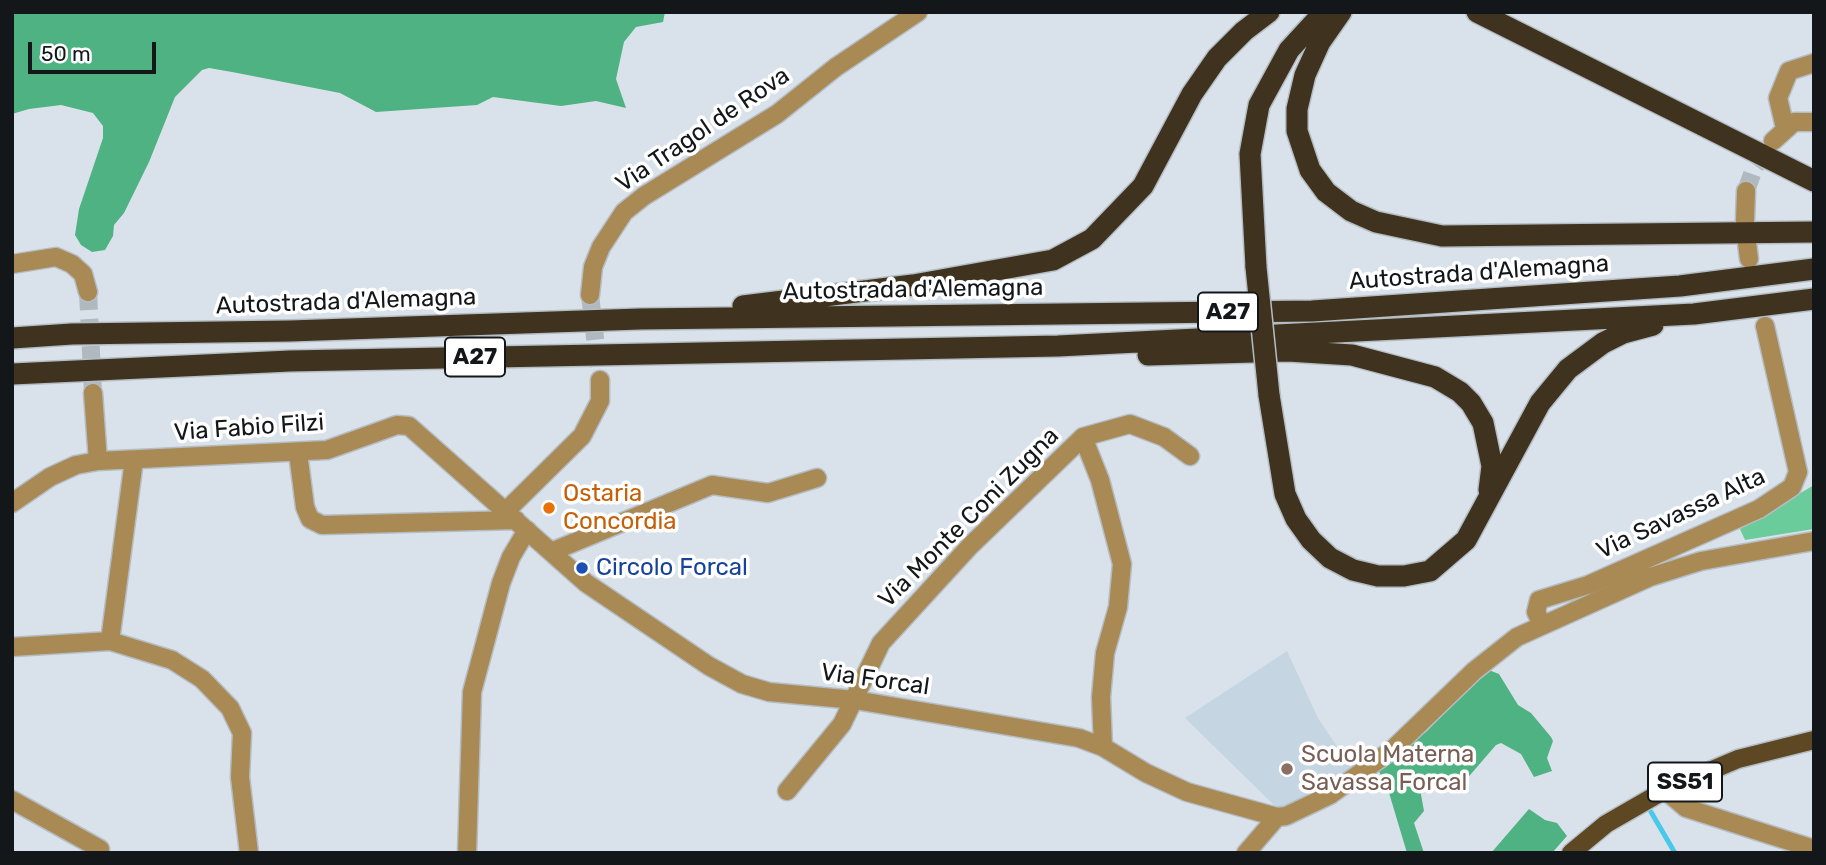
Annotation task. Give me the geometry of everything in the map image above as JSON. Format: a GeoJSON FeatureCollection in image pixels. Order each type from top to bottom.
{"type":"FeatureCollection","features":[{"type":"Feature","properties":{"kind":"highway","name":"A27"},"geometry":{"type":"LineString","coordinates":[[640,319],[913,285],[1053,260],[1092,239],[1121,212],[1143,186],[1192,94],[1217,58],[1244,31],[1269,12]]}},
{"type":"Feature","properties":{"kind":"highway","name":"A27"},"geometry":{"type":"LineString","coordinates":[[1324,12],[1289,50],[1259,105],[1250,154],[1256,267],[1269,395],[1285,494],[1296,519],[1311,540],[1330,558],[1353,570],[1378,576],[1404,576],[1430,570],[1466,540],[1539,403],[1568,369],[1594,349],[1623,333],[1694,314]]}},
{"type":"Feature","properties":{"kind":"highway"},"geometry":{"type":"LineString","coordinates":[[1341,12],[1320,41],[1305,75],[1297,109],[1297,131],[1310,170],[1326,192],[1351,211],[1387,225],[1442,236],[1814,232]]}},
{"type":"Feature","properties":{"kind":"highway"},"geometry":{"type":"LineString","coordinates":[[1477,12],[1814,181]]}},
{"type":"Feature","properties":{"kind":"highway","name":"Autostrada d'Alemagna"},"geometry":{"type":"LineString","coordinates":[[12,338],[72,334],[290,331],[640,319],[1312,311],[1680,286],[1814,269]]}},
{"type":"Feature","properties":{"kind":"highway","name":"Autostrada d'Alemagna"},"geometry":{"type":"LineString","coordinates":[[12,374],[290,361],[1058,346],[1694,314],[1814,299]]}},
{"type":"Feature","properties":{"kind":"highway","name":"A27"},"geometry":{"type":"LineString","coordinates":[[1058,346],[1155,356],[1288,351],[1352,355],[1435,377],[1460,392],[1471,403],[1483,423],[1492,466],[1483,512]]}},
{"type":"Feature","properties":{"kind":"main road","name":"SS51"},"geometry":{"type":"LineString","coordinates":[[1571,853],[1613,819],[1665,790],[1738,759],[1814,740]]}},
{"type":"Feature","properties":{"kind":"street","name":"Via Tragol de Rova"},"geometry":{"type":"LineString","coordinates":[[590,295],[593,267],[601,247],[617,220],[644,196],[777,114],[836,67],[918,12]]}},
{"type":"Feature","properties":{"kind":"street"},"geometry":{"type":"LineString","coordinates":[[1814,63],[1789,71],[1778,98],[1779,135],[1794,122],[1814,121]]}},
{"type":"Feature","properties":{"kind":"street"},"geometry":{"type":"LineString","coordinates":[[1745,191],[1745,221]]}},
{"type":"Feature","properties":{"kind":"street"},"geometry":{"type":"LineString","coordinates":[[12,264],[55,257],[72,264],[83,274],[88,292]]}},
{"type":"Feature","properties":{"kind":"street","name":"Via Savassa Alta"},"geometry":{"type":"LineString","coordinates":[[1542,624],[1536,612],[1539,600],[1588,585],[1759,509],[1792,487],[1806,470],[1765,326]]}},
{"type":"Feature","properties":{"kind":"street"},"geometry":{"type":"LineString","coordinates":[[467,853],[472,692],[517,520],[582,436],[600,401],[600,380]]}},
{"type":"Feature","properties":{"kind":"street"},"geometry":{"type":"LineString","coordinates":[[93,393],[98,461]]}},
{"type":"Feature","properties":{"kind":"street","name":"Via Monte Coni Zugna"},"geometry":{"type":"LineString","coordinates":[[787,791],[842,724],[881,643],[970,546],[1083,437],[1130,424],[1164,437],[1190,456]]}},
{"type":"Feature","properties":{"kind":"street","name":"Via Fabio Filzi"},"geometry":{"type":"LineString","coordinates":[[12,503],[50,477],[76,465],[98,461],[327,450],[397,425],[409,426],[517,520]]}},
{"type":"Feature","properties":{"kind":"street"},"geometry":{"type":"LineString","coordinates":[[1083,437],[1100,481],[1122,564],[1118,607],[1105,653],[1101,697],[1103,747]]}},
{"type":"Feature","properties":{"kind":"street"},"geometry":{"type":"LineString","coordinates":[[298,453],[305,508],[310,519],[322,525],[517,520]]}},
{"type":"Feature","properties":{"kind":"street"},"geometry":{"type":"LineString","coordinates":[[110,641],[134,460]]}},
{"type":"Feature","properties":{"kind":"street"},"geometry":{"type":"LineString","coordinates":[[551,552],[712,485],[768,494],[817,478]]}},
{"type":"Feature","properties":{"kind":"street","name":"Via Forcal"},"geometry":{"type":"LineString","coordinates":[[517,520],[586,583],[709,666],[742,684],[769,692],[855,700],[1079,738],[1103,747],[1146,773],[1187,792],[1277,817]]}},
{"type":"Feature","properties":{"kind":"street"},"geometry":{"type":"LineString","coordinates":[[1246,853],[1277,817],[1286,816],[1330,795],[1393,749],[1474,671],[1517,637],[1650,577],[1701,561],[1814,541]]}},
{"type":"Feature","properties":{"kind":"street"},"geometry":{"type":"LineString","coordinates":[[12,647],[110,641],[172,660],[202,679],[230,708],[242,733],[240,777],[249,853]]}},
{"type":"Feature","properties":{"kind":"street"},"geometry":{"type":"LineString","coordinates":[[1665,790],[1686,808],[1814,849]]}},
{"type":"Feature","properties":{"kind":"street"},"geometry":{"type":"LineString","coordinates":[[12,800],[100,849]]}},
{"type":"Feature","properties":{"kind":"shaded area"},"geometry":{"type":"Polygon","coordinates":[[[1287,651],[1318,718],[1352,769],[1279,810],[1185,718],[1287,651]]]}},
{"type":"Feature","properties":{"kind":"green space"},"geometry":{"type":"Polygon","coordinates":[[[12,12],[665,12],[663,22],[636,27],[624,42],[616,79],[626,108],[596,101],[561,106],[493,97],[477,105],[376,112],[340,93],[209,68],[202,70],[175,97],[149,162],[124,213],[114,225],[113,236],[105,250],[92,252],[81,245],[75,235],[79,209],[103,138],[103,126],[93,113],[61,105],[12,114],[12,12]]]}},
{"type":"Feature","properties":{"kind":"green space"},"geometry":{"type":"Polygon","coordinates":[[[1814,485],[1814,529],[1745,540],[1740,529],[1814,485]]]}},
{"type":"Feature","properties":{"kind":"green space"},"geometry":{"type":"Polygon","coordinates":[[[1486,669],[1499,674],[1518,705],[1531,713],[1551,737],[1553,741],[1547,758],[1552,771],[1534,777],[1521,754],[1501,743],[1496,745],[1458,789],[1454,790],[1442,778],[1420,789],[1424,811],[1414,823],[1424,853],[1407,853],[1387,786],[1377,768],[1427,731],[1486,669]]]}},
{"type":"Feature","properties":{"kind":"green space"},"geometry":{"type":"Polygon","coordinates":[[[1529,809],[1545,820],[1557,823],[1567,836],[1552,853],[1491,853],[1529,809]]]}},
{"type":"Feature","properties":{"kind":"waterway"},"geometry":{"type":"LineString","coordinates":[[1651,812],[1675,853]]}},
{"type":"Feature","properties":{"kind":"tunnel"},"geometry":{"type":"LineString","coordinates":[[1746,191],[1755,166],[1770,145]]}},
{"type":"Feature","properties":{"kind":"tunnel"},"geometry":{"type":"LineString","coordinates":[[88,292],[93,393]]}},
{"type":"Feature","properties":{"kind":"tunnel"},"geometry":{"type":"LineString","coordinates":[[590,295],[600,380]]}},
{"type":"Feature","properties":{"kind":"place","name":"Ostaria Concordia"},"geometry":{"type":"Point","coordinates":[549,508]}},
{"type":"Feature","properties":{"kind":"place","name":"Circolo Forcal"},"geometry":{"type":"Point","coordinates":[582,568]}},
{"type":"Feature","properties":{"kind":"place","name":"Scuola Materna Savassa Forcal"},"geometry":{"type":"Point","coordinates":[1287,769]}}]}
